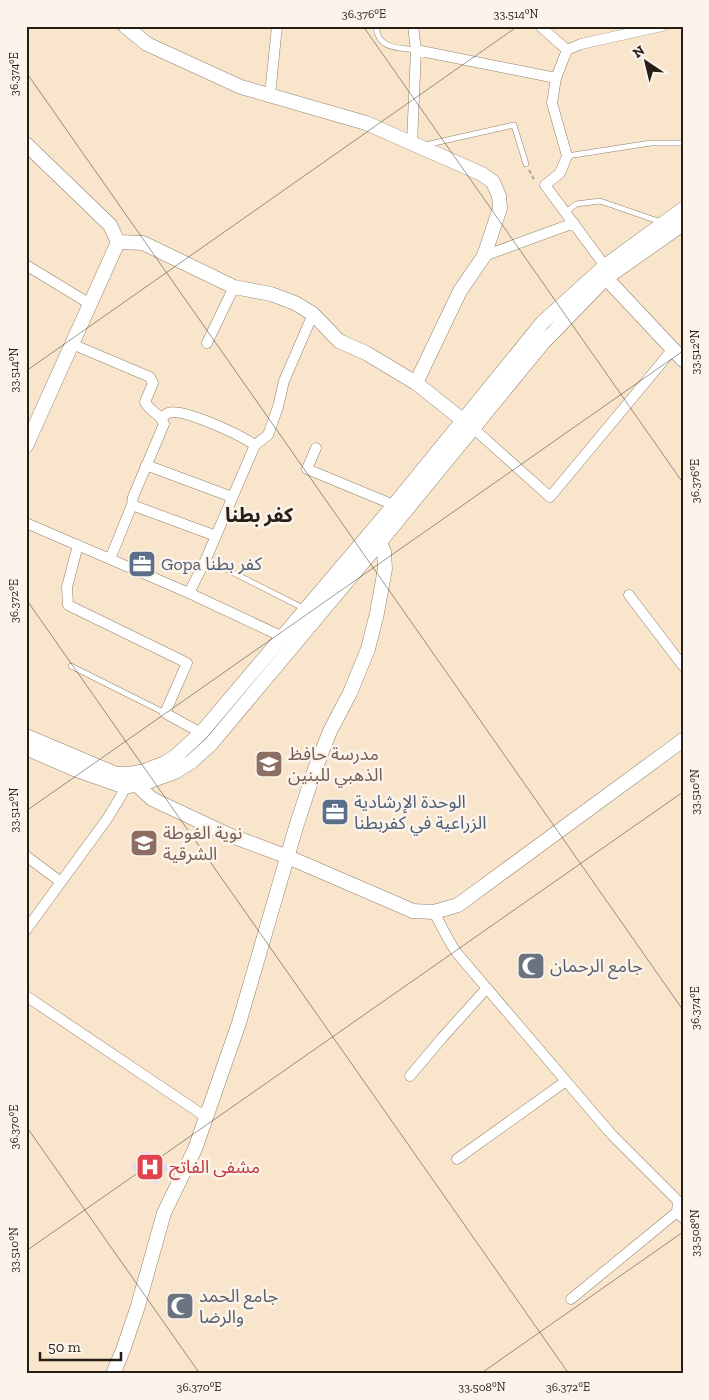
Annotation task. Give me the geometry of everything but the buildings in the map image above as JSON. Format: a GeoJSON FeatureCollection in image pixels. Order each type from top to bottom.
{"type":"FeatureCollection","features":[{"type":"Feature","properties":{"kind":"street"},"geometry":{"type":"LineString","coordinates":[[126,26],[147,44],[241,87],[366,123],[482,174],[492,182],[499,196],[500,208],[484,256],[460,291],[416,383]]}},
{"type":"Feature","properties":{"kind":"street"},"geometry":{"type":"LineString","coordinates":[[270,95],[276,26]]}},
{"type":"Feature","properties":{"kind":"street"},"geometry":{"type":"LineString","coordinates":[[413,26],[416,50],[416,145]]}},
{"type":"Feature","properties":{"kind":"street"},"geometry":{"type":"LineString","coordinates":[[540,26],[567,50]]}},
{"type":"Feature","properties":{"kind":"street"},"geometry":{"type":"LineString","coordinates":[[662,26],[582,44],[567,50],[556,78],[552,103],[567,156],[560,173],[545,185],[574,223],[606,272],[683,360]]}},
{"type":"Feature","properties":{"kind":"street"},"geometry":{"type":"LineString","coordinates":[[416,50],[556,78]]}},
{"type":"Feature","properties":{"kind":"street"},"geometry":{"type":"LineString","coordinates":[[26,144],[110,225],[118,242],[72,344],[29,431],[26,446]]}},
{"type":"Feature","properties":{"kind":"street"},"geometry":{"type":"LineString","coordinates":[[26,736],[116,774],[144,771],[165,763],[176,756],[201,733],[394,505],[606,272],[664,222],[683,209]]}},
{"type":"Feature","properties":{"kind":"street"},"geometry":{"type":"LineString","coordinates":[[484,256],[574,223]]}},
{"type":"Feature","properties":{"kind":"street"},"geometry":{"type":"LineString","coordinates":[[606,272],[683,224]]}},
{"type":"Feature","properties":{"kind":"street"},"geometry":{"type":"LineString","coordinates":[[118,242],[143,243],[234,286],[271,294],[295,303],[313,314],[339,341],[366,353],[416,383],[468,424],[550,497],[672,349]]}},
{"type":"Feature","properties":{"kind":"street"},"geometry":{"type":"LineString","coordinates":[[26,266],[90,304]]}},
{"type":"Feature","properties":{"kind":"street"},"geometry":{"type":"LineString","coordinates":[[207,343],[234,286]]}},
{"type":"Feature","properties":{"kind":"street"},"geometry":{"type":"LineString","coordinates":[[189,593],[206,559],[255,445],[268,435],[278,407],[284,381],[313,314]]}},
{"type":"Feature","properties":{"kind":"street"},"geometry":{"type":"LineString","coordinates":[[72,344],[150,377],[153,383],[146,402],[149,409],[162,418],[164,424],[133,497],[132,505],[110,559]]}},
{"type":"Feature","properties":{"kind":"street"},"geometry":{"type":"LineString","coordinates":[[162,418],[168,412],[182,412],[243,437],[255,445]]}},
{"type":"Feature","properties":{"kind":"street"},"geometry":{"type":"LineString","coordinates":[[26,930],[107,819],[121,796],[131,786],[160,779],[175,772],[191,762],[211,744],[380,542],[468,424]]}},
{"type":"Feature","properties":{"kind":"street"},"geometry":{"type":"LineString","coordinates":[[316,448],[308,469],[394,505]]}},
{"type":"Feature","properties":{"kind":"street"},"geometry":{"type":"LineString","coordinates":[[146,465],[232,497]]}},
{"type":"Feature","properties":{"kind":"street"},"geometry":{"type":"LineString","coordinates":[[132,505],[216,536]]}},
{"type":"Feature","properties":{"kind":"street"},"geometry":{"type":"LineString","coordinates":[[26,523],[189,593],[283,637]]}},
{"type":"Feature","properties":{"kind":"street"},"geometry":{"type":"LineString","coordinates":[[113,1374],[137,1309],[164,1213],[195,1149],[239,1023],[314,772],[330,731],[350,693],[368,649],[385,569],[384,552],[380,542]]}},
{"type":"Feature","properties":{"kind":"street"},"geometry":{"type":"LineString","coordinates":[[78,545],[67,587],[68,605],[187,663],[165,713],[201,733]]}},
{"type":"Feature","properties":{"kind":"street"},"geometry":{"type":"LineString","coordinates":[[630,594],[683,666]]}},
{"type":"Feature","properties":{"kind":"street"},"geometry":{"type":"LineString","coordinates":[[26,748],[79,771],[131,786],[152,799],[229,835],[288,857],[413,911],[434,912],[458,905],[683,740]]}},
{"type":"Feature","properties":{"kind":"street"},"geometry":{"type":"LineString","coordinates":[[26,856],[61,882]]}},
{"type":"Feature","properties":{"kind":"street"},"geometry":{"type":"LineString","coordinates":[[434,912],[456,952],[612,1136],[678,1201],[680,1215],[571,1299]]}},
{"type":"Feature","properties":{"kind":"street"},"geometry":{"type":"LineString","coordinates":[[410,1076],[487,988]]}},
{"type":"Feature","properties":{"kind":"street"},"geometry":{"type":"LineString","coordinates":[[26,996],[206,1117]]}},
{"type":"Feature","properties":{"kind":"street"},"geometry":{"type":"LineString","coordinates":[[457,1159],[566,1081]]}},
{"type":"Feature","properties":{"kind":"lane"},"geometry":{"type":"LineString","coordinates":[[376,26],[380,41],[387,46],[416,50]]}},
{"type":"Feature","properties":{"kind":"lane"},"geometry":{"type":"LineString","coordinates":[[416,145],[514,125],[526,164]]}},
{"type":"Feature","properties":{"kind":"lane"},"geometry":{"type":"LineString","coordinates":[[567,156],[650,143],[683,143]]}},
{"type":"Feature","properties":{"kind":"lane"},"geometry":{"type":"LineString","coordinates":[[565,212],[576,204],[600,201],[664,222]]}},
{"type":"Feature","properties":{"kind":"lane"},"geometry":{"type":"LineString","coordinates":[[206,559],[306,610]]}},
{"type":"Feature","properties":{"kind":"lane"},"geometry":{"type":"LineString","coordinates":[[71,666],[165,713]]}},
{"type":"Feature","properties":{"kind":"path"},"geometry":{"type":"LineString","coordinates":[[526,164],[537,185],[545,185]]}},
{"type":"Feature","properties":{"kind":"shaded area","name":"مشفى الفاتح"},"geometry":{"type":"Polygon","coordinates":[[[144,1150],[169,1166],[156,1184],[131,1168],[144,1150]]]}},
{"type":"Feature","properties":{"kind":"place","name":"Gopa كفر بطنا"},"geometry":{"type":"Point","coordinates":[142,564]}},
{"type":"Feature","properties":{"kind":"place","name":"مدرسة حافظ الذهبي للبنين"},"geometry":{"type":"Point","coordinates":[269,764]}},
{"type":"Feature","properties":{"kind":"place","name":"الوحدة الإرشادية الزراعية في كفربطنا"},"geometry":{"type":"Point","coordinates":[335,812]}},
{"type":"Feature","properties":{"kind":"place","name":"نوية الغوطة الشرقية"},"geometry":{"type":"Point","coordinates":[144,843]}},
{"type":"Feature","properties":{"kind":"place","name":"جامع الرحمان"},"geometry":{"type":"Point","coordinates":[531,966]}},
{"type":"Feature","properties":{"kind":"place","name":"مشفى الفاتح"},"geometry":{"type":"Point","coordinates":[150,1167]}},
{"type":"Feature","properties":{"kind":"place","name":"جامع الحمد والرضا"},"geometry":{"type":"Point","coordinates":[180,1306]}},
{"type":"Feature","properties":{"kind":"district","name":"كفر بطنا"},"geometry":{"type":"Point","coordinates":[259,515]}}]}
